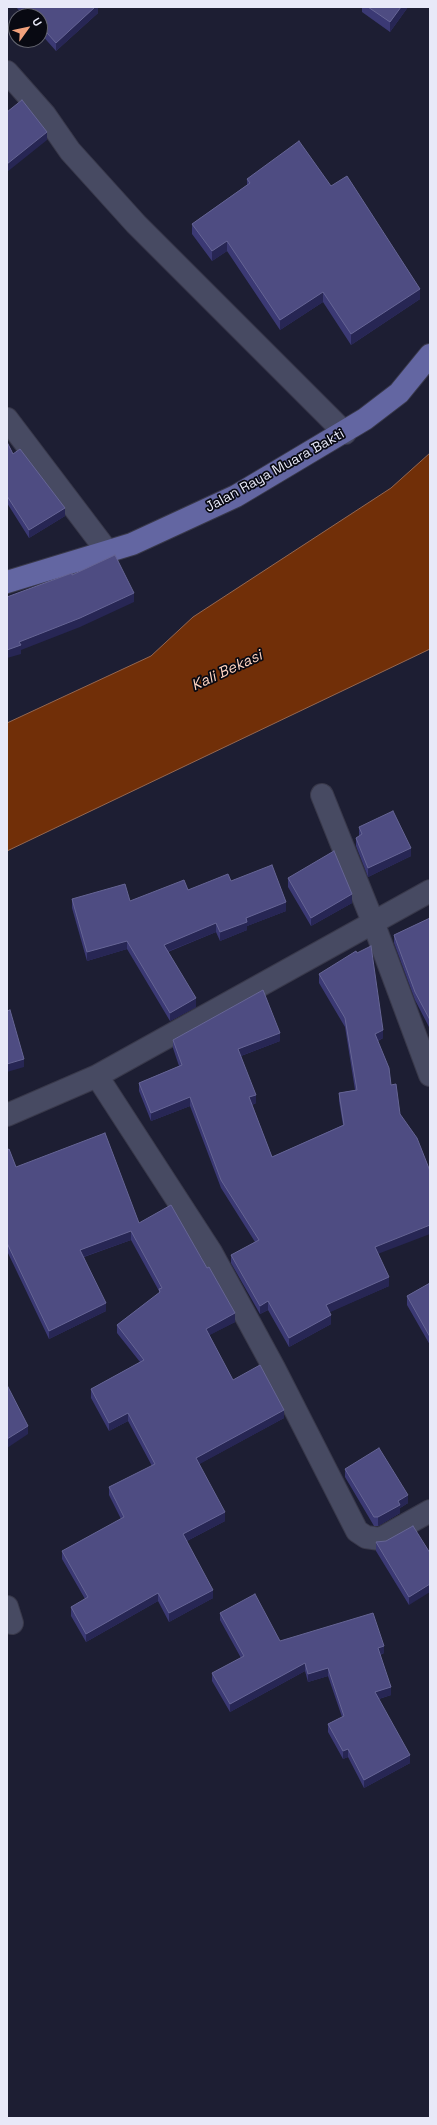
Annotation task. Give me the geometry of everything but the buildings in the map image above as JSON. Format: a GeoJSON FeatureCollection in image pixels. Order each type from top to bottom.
{"type":"FeatureCollection","features":[{"type":"Feature","properties":{"kind":"main road","name":"Jalan Raya Muara Bakti"},"geometry":{"type":"LineString","coordinates":[[7,582],[132,544],[236,496],[345,433],[399,393],[430,355]]}},
{"type":"Feature","properties":{"kind":"street"},"geometry":{"type":"LineString","coordinates":[[7,72],[45,115],[70,151],[136,224],[345,433]]}},
{"type":"Feature","properties":{"kind":"street"},"geometry":{"type":"LineString","coordinates":[[7,419],[107,552]]}},
{"type":"Feature","properties":{"kind":"street"},"geometry":{"type":"LineString","coordinates":[[322,795],[373,922],[430,1075]]}},
{"type":"Feature","properties":{"kind":"street"},"geometry":{"type":"LineString","coordinates":[[7,1116],[97,1076],[430,891]]}},
{"type":"Feature","properties":{"kind":"street"},"geometry":{"type":"LineString","coordinates":[[97,1076],[211,1252],[274,1368],[357,1531],[366,1538],[380,1539],[430,1511]]}},
{"type":"Feature","properties":{"kind":"water","name":"Kali Bekasi"},"geometry":{"type":"Polygon","coordinates":[[[430,453],[430,649],[7,851],[7,723],[151,656],[193,617],[391,488],[430,453]]]}}]}
